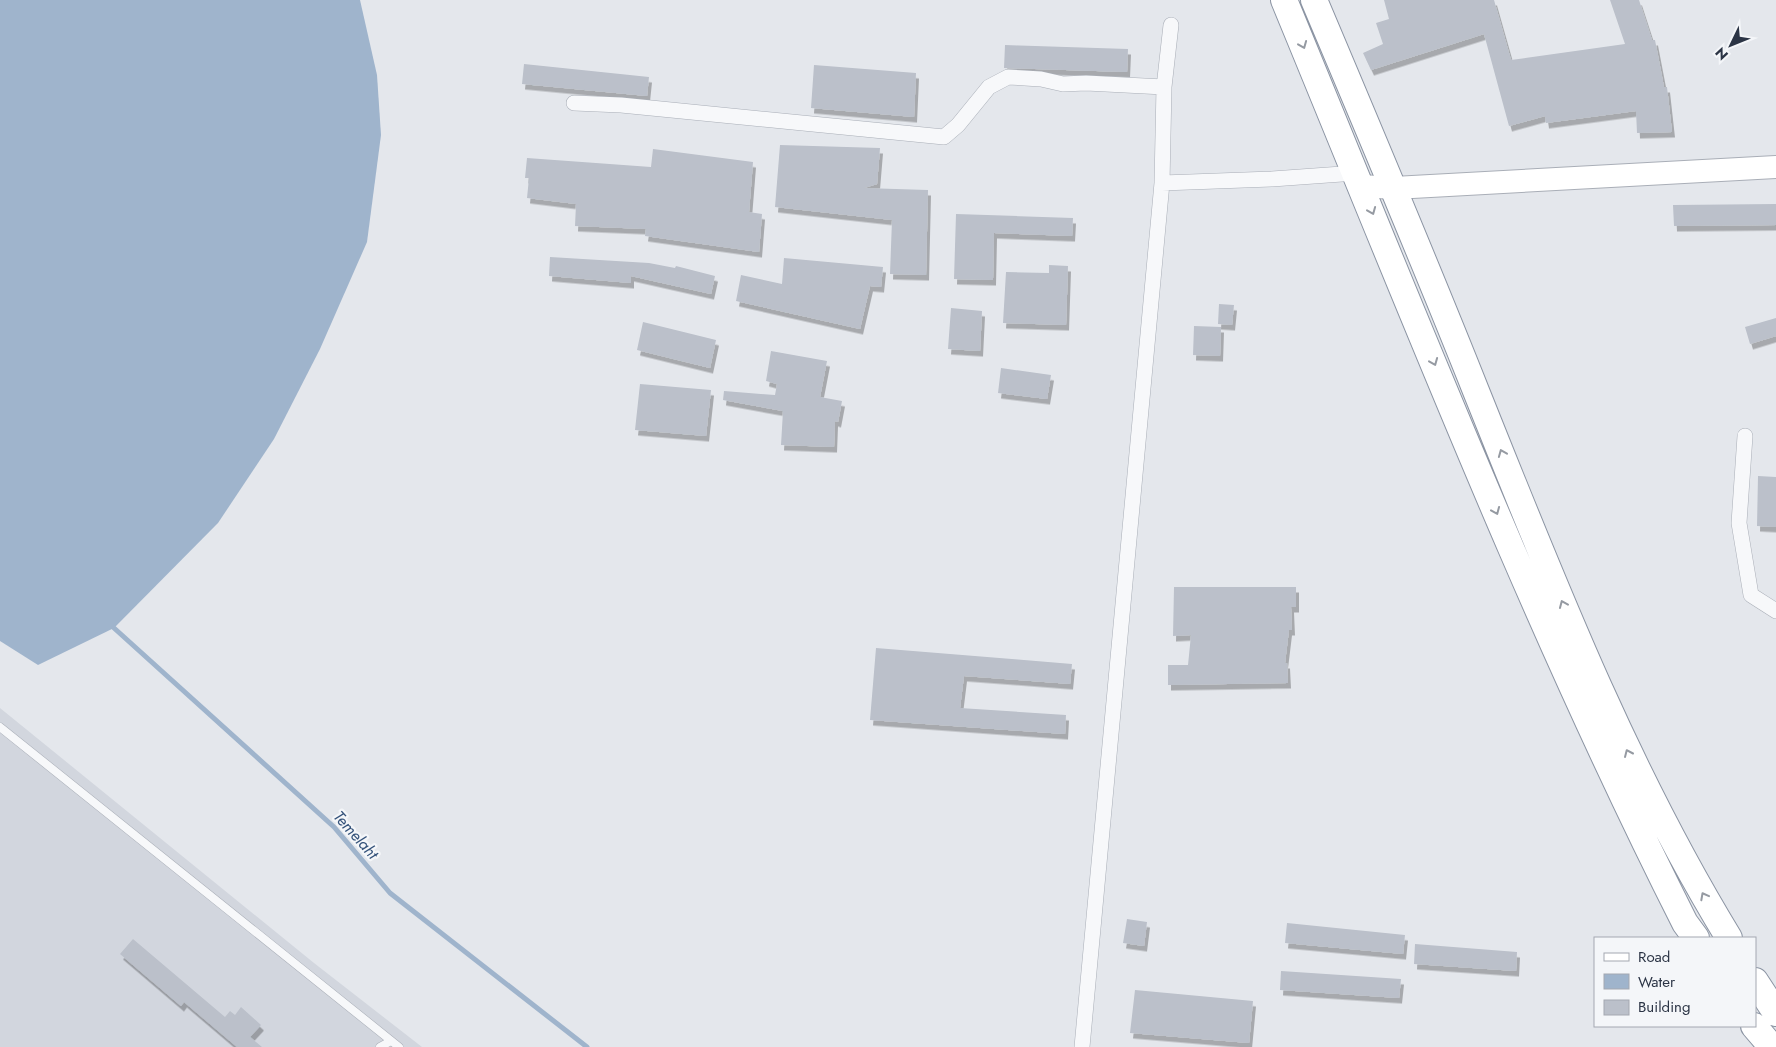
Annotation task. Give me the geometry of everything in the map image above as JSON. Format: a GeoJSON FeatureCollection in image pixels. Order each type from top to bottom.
{"type":"FeatureCollection","features":[{"type":"Feature","properties":{"kind":"highway"},"geometry":{"type":"LineString","coordinates":[[1284,0],[1564,672],[1631,816],[1685,923],[1695,937]]}},
{"type":"Feature","properties":{"kind":"highway"},"geometry":{"type":"LineString","coordinates":[[1314,0],[1394,188],[1545,563],[1630,758],[1707,902],[1728,937]]}},
{"type":"Feature","properties":{"kind":"highway"},"geometry":{"type":"LineString","coordinates":[[1756,983],[1776,1013]]}},
{"type":"Feature","properties":{"kind":"highway"},"geometry":{"type":"LineString","coordinates":[[1755,1027],[1772,1047]]}},
{"type":"Feature","properties":{"kind":"main road"},"geometry":{"type":"LineString","coordinates":[[1358,179],[1394,188],[1776,167]]}},
{"type":"Feature","properties":{"kind":"street"},"geometry":{"type":"LineString","coordinates":[[1082,1047],[1162,183],[1164,87],[1170,25]]}},
{"type":"Feature","properties":{"kind":"street"},"geometry":{"type":"LineString","coordinates":[[574,103],[621,105],[944,137],[958,126],[989,87],[1008,77],[1041,79],[1063,84],[1086,82],[1164,87]]}},
{"type":"Feature","properties":{"kind":"street"},"geometry":{"type":"LineString","coordinates":[[1162,183],[1272,179],[1358,179]]}},
{"type":"Feature","properties":{"kind":"street"},"geometry":{"type":"LineString","coordinates":[[1744,436],[1739,523],[1751,595],[1776,611]]}},
{"type":"Feature","properties":{"kind":"lane"},"geometry":{"type":"LineString","coordinates":[[0,727],[399,1047]]}},
{"type":"Feature","properties":{"kind":"lane"},"geometry":{"type":"LineString","coordinates":[[380,1047],[391,1041]]}},
{"type":"Feature","properties":{"kind":"shaded area"},"geometry":{"type":"Polygon","coordinates":[[[0,708],[314,963],[422,1047],[0,1047],[0,708]]]}},
{"type":"Feature","properties":{"kind":"water"},"geometry":{"type":"Polygon","coordinates":[[[0,0],[360,0],[377,75],[381,135],[367,242],[320,349],[274,439],[218,523],[114,628],[38,665],[0,641],[0,0]]]}},
{"type":"Feature","properties":{"kind":"building"},"geometry":{"type":"Polygon","coordinates":[[[1384,0],[1494,0],[1511,60],[1625,44],[1610,0],[1639,0],[1652,40],[1655,40],[1664,87],[1667,87],[1672,132],[1637,133],[1636,111],[1546,123],[1545,116],[1509,126],[1484,34],[1371,70],[1363,53],[1383,44],[1376,23],[1389,19],[1384,0]]]}},
{"type":"Feature","properties":{"kind":"building"},"geometry":{"type":"Polygon","coordinates":[[[1005,45],[1128,49],[1127,72],[1004,68],[1005,45]]]}},
{"type":"Feature","properties":{"kind":"building"},"geometry":{"type":"Polygon","coordinates":[[[524,64],[649,77],[647,96],[522,84],[524,64]]]}},
{"type":"Feature","properties":{"kind":"building"},"geometry":{"type":"Polygon","coordinates":[[[814,65],[916,73],[914,117],[811,108],[814,65]]]}},
{"type":"Feature","properties":{"kind":"building"},"geometry":{"type":"Polygon","coordinates":[[[780,145],[880,148],[877,184],[864,188],[928,190],[926,275],[890,274],[892,220],[775,207],[780,145]]]}},
{"type":"Feature","properties":{"kind":"building"},"geometry":{"type":"Polygon","coordinates":[[[653,149],[753,162],[749,212],[762,214],[759,252],[645,236],[646,229],[575,226],[576,204],[527,198],[529,178],[525,178],[527,158],[651,167],[653,149]]]}},
{"type":"Feature","properties":{"kind":"building"},"geometry":{"type":"Polygon","coordinates":[[[1776,204],[1776,225],[1674,226],[1673,205],[1776,204]]]}},
{"type":"Feature","properties":{"kind":"building"},"geometry":{"type":"Polygon","coordinates":[[[956,214],[1073,218],[1072,236],[994,233],[993,280],[954,279],[956,214]]]}},
{"type":"Feature","properties":{"kind":"building"},"geometry":{"type":"Polygon","coordinates":[[[550,257],[649,263],[675,268],[676,266],[715,276],[711,294],[631,276],[631,283],[549,276],[550,257]]]}},
{"type":"Feature","properties":{"kind":"building"},"geometry":{"type":"Polygon","coordinates":[[[784,258],[883,267],[881,287],[870,286],[860,329],[736,301],[741,275],[782,284],[784,258]]]}},
{"type":"Feature","properties":{"kind":"building"},"geometry":{"type":"Polygon","coordinates":[[[1049,265],[1068,266],[1066,325],[1003,323],[1006,272],[1049,273],[1049,265]]]}},
{"type":"Feature","properties":{"kind":"building"},"geometry":{"type":"Polygon","coordinates":[[[1219,304],[1234,305],[1232,325],[1218,324],[1219,304]]]}},
{"type":"Feature","properties":{"kind":"building"},"geometry":{"type":"Polygon","coordinates":[[[951,308],[982,311],[980,351],[948,349],[951,308]]]}},
{"type":"Feature","properties":{"kind":"building"},"geometry":{"type":"Polygon","coordinates":[[[1776,318],[1776,336],[1750,344],[1745,327],[1776,318]]]}},
{"type":"Feature","properties":{"kind":"building"},"geometry":{"type":"Polygon","coordinates":[[[643,322],[716,340],[710,368],[637,350],[643,322]]]}},
{"type":"Feature","properties":{"kind":"building"},"geometry":{"type":"Polygon","coordinates":[[[1194,326],[1221,327],[1220,356],[1193,355],[1194,326]]]}},
{"type":"Feature","properties":{"kind":"building"},"geometry":{"type":"Polygon","coordinates":[[[771,351],[827,361],[820,397],[842,401],[838,422],[835,421],[834,447],[781,445],[783,411],[723,400],[724,391],[775,395],[777,384],[766,381],[771,351]]]}},
{"type":"Feature","properties":{"kind":"building"},"geometry":{"type":"Polygon","coordinates":[[[1001,368],[1051,375],[1047,399],[998,393],[1001,368]]]}},
{"type":"Feature","properties":{"kind":"building"},"geometry":{"type":"Polygon","coordinates":[[[640,384],[711,390],[706,436],[635,430],[640,384]]]}},
{"type":"Feature","properties":{"kind":"building"},"geometry":{"type":"Polygon","coordinates":[[[1758,476],[1776,477],[1776,527],[1757,526],[1758,476]]]}},
{"type":"Feature","properties":{"kind":"building"},"geometry":{"type":"Polygon","coordinates":[[[1174,587],[1296,587],[1296,607],[1291,607],[1292,630],[1289,630],[1285,663],[1287,663],[1288,683],[1168,685],[1168,665],[1188,665],[1191,635],[1173,636],[1174,587]]]}},
{"type":"Feature","properties":{"kind":"building"},"geometry":{"type":"Polygon","coordinates":[[[876,648],[1072,664],[1070,684],[964,676],[960,708],[1066,715],[1065,734],[870,720],[876,648]]]}},
{"type":"Feature","properties":{"kind":"building"},"geometry":{"type":"Polygon","coordinates":[[[1127,919],[1147,922],[1144,946],[1123,943],[1127,919]]]}},
{"type":"Feature","properties":{"kind":"building"},"geometry":{"type":"Polygon","coordinates":[[[1287,923],[1405,935],[1403,954],[1285,943],[1287,923]]]}},
{"type":"Feature","properties":{"kind":"building"},"geometry":{"type":"Polygon","coordinates":[[[133,939],[225,1017],[230,1011],[235,1015],[241,1007],[261,1025],[250,1037],[262,1047],[237,1047],[184,1002],[181,1006],[120,954],[133,939]]]}},
{"type":"Feature","properties":{"kind":"building"},"geometry":{"type":"Polygon","coordinates":[[[1415,944],[1517,952],[1516,971],[1414,964],[1415,944]]]}},
{"type":"Feature","properties":{"kind":"building"},"geometry":{"type":"Polygon","coordinates":[[[1281,971],[1401,979],[1399,998],[1280,990],[1281,971]]]}},
{"type":"Feature","properties":{"kind":"building"},"geometry":{"type":"Polygon","coordinates":[[[1135,990],[1253,1001],[1249,1043],[1130,1033],[1135,990]]]}},
{"type":"Feature","properties":{"kind":"waterway","name":"Temelaht"},"geometry":{"type":"LineString","coordinates":[[114,628],[334,827],[390,893],[587,1047]]}}]}
